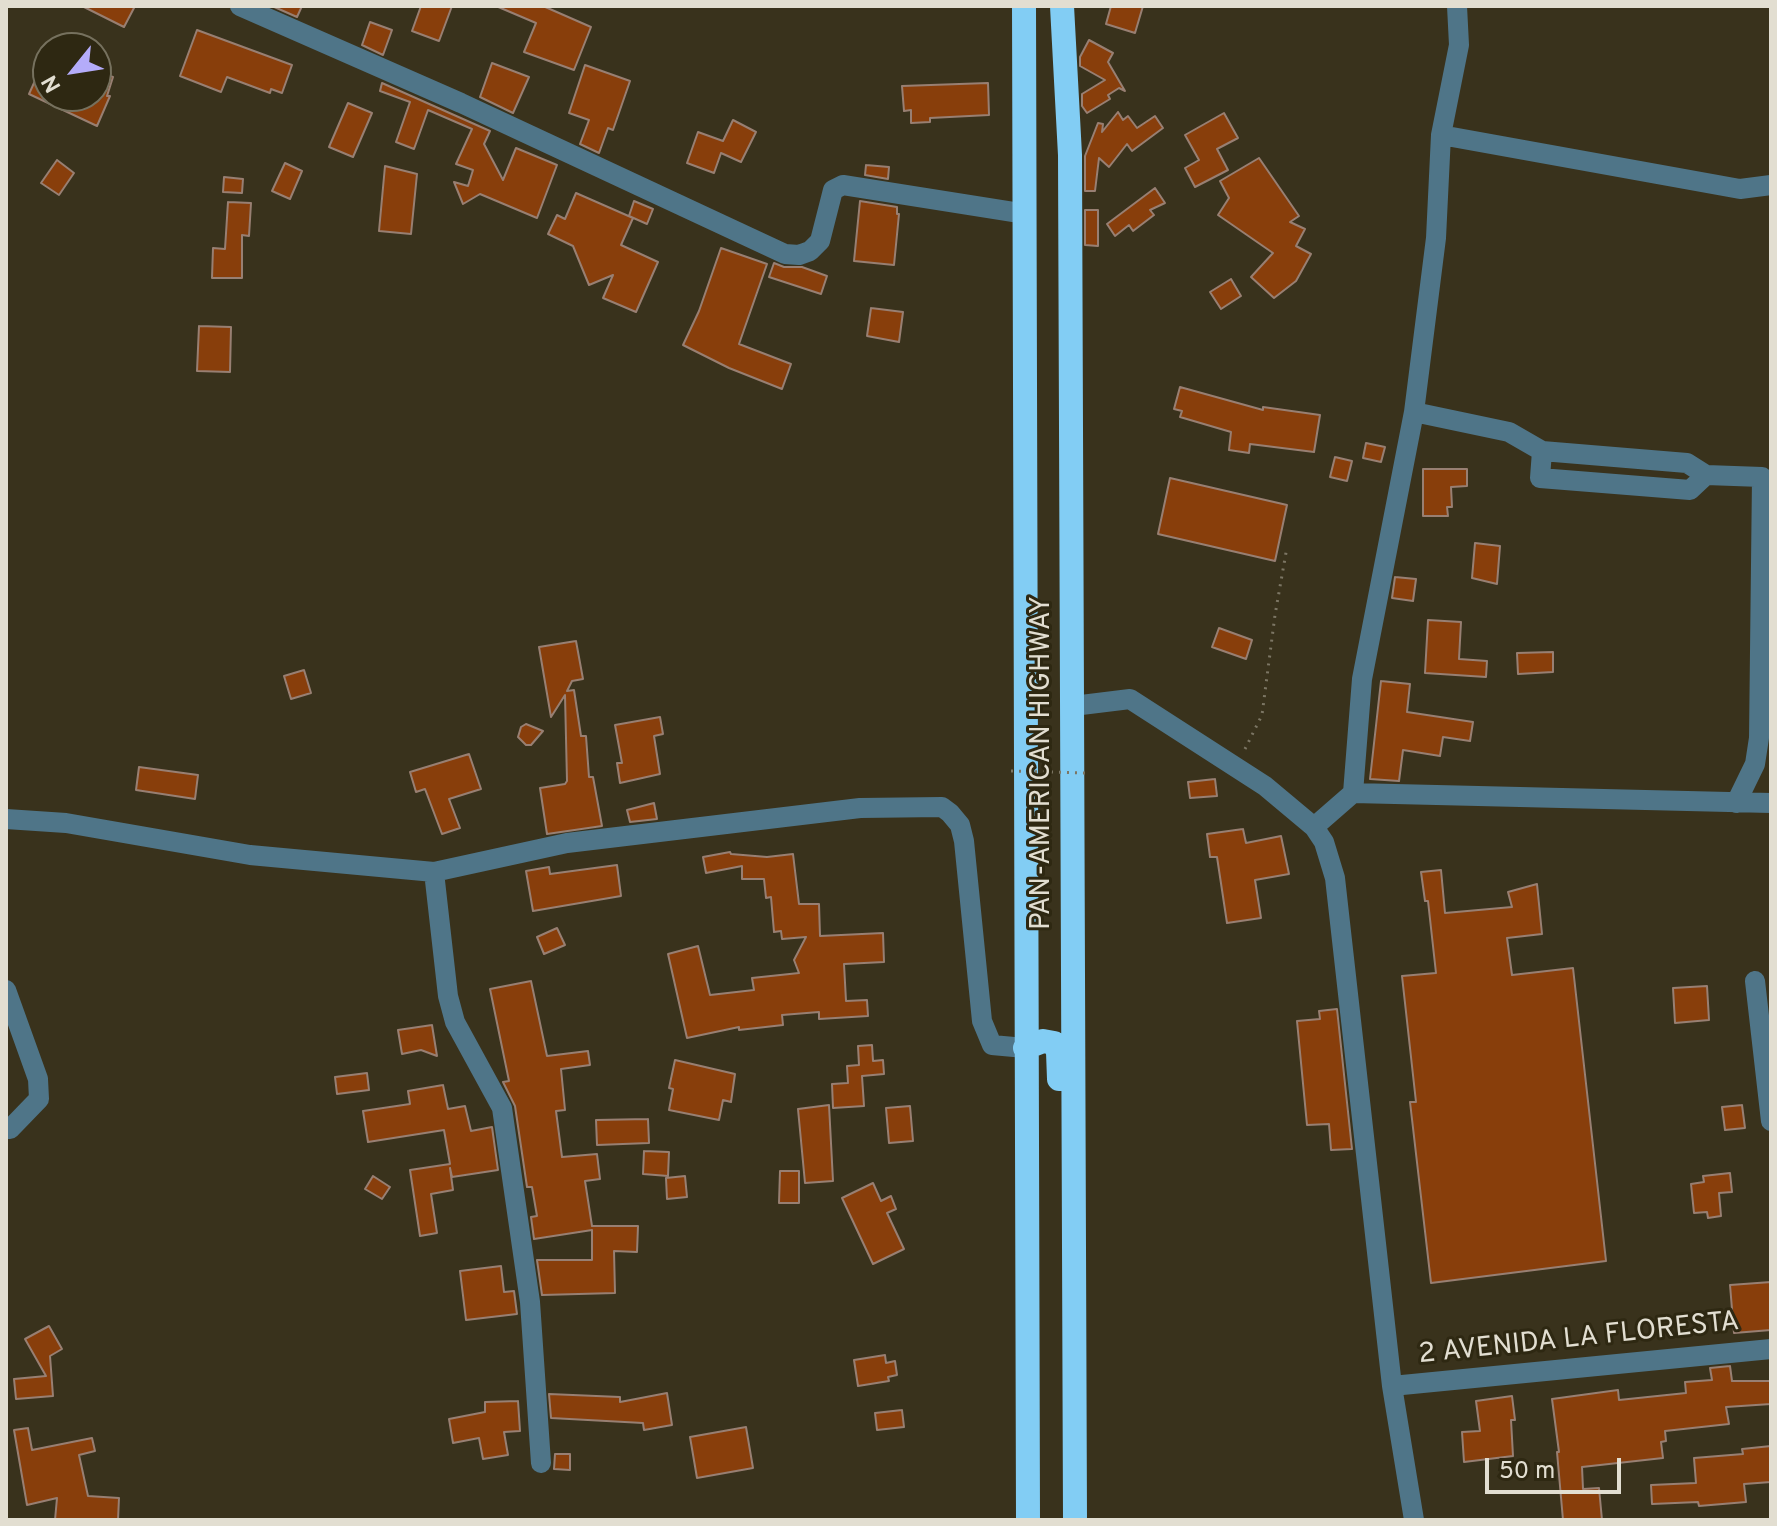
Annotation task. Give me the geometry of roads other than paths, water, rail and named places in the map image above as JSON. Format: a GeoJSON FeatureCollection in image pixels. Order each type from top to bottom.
{"type":"FeatureCollection","features":[{"type":"Feature","properties":{"kind":"highway","name":"PAN-AMERICAN HIGHWAY"},"geometry":{"type":"LineString","coordinates":[[1024,6],[1028,1520]]}},
{"type":"Feature","properties":{"kind":"highway","name":"PAN-AMERICAN HIGHWAY"},"geometry":{"type":"LineString","coordinates":[[1062,6],[1070,155],[1075,1520]]}},
{"type":"Feature","properties":{"kind":"highway"},"geometry":{"type":"LineString","coordinates":[[1027,862],[1037,883],[1040,904],[1040,1013],[1045,1033],[1056,1034],[1066,1027],[1074,999]]}},
{"type":"Feature","properties":{"kind":"highway"},"geometry":{"type":"LineString","coordinates":[[1025,1048],[1048,1040],[1057,1047],[1066,1216],[1074,1256]]}},
{"type":"Feature","properties":{"kind":"street"},"geometry":{"type":"LineString","coordinates":[[240,6],[475,109],[785,254],[799,255],[810,251],[820,241],[833,190],[843,185],[1026,214]]}},
{"type":"Feature","properties":{"kind":"street"},"geometry":{"type":"LineString","coordinates":[[1353,793],[1362,679],[1414,412],[1436,238],[1441,135],[1459,45],[1457,6]]}},
{"type":"Feature","properties":{"kind":"street"},"geometry":{"type":"LineString","coordinates":[[1441,135],[1740,189],[1771,185]]}},
{"type":"Feature","properties":{"kind":"street"},"geometry":{"type":"LineString","coordinates":[[1414,412],[1509,432],[1542,451],[1687,463],[1706,475],[1762,477],[1759,738],[1755,764],[1736,803]]}},
{"type":"Feature","properties":{"kind":"street"},"geometry":{"type":"LineString","coordinates":[[1073,706],[1130,699],[1265,786],[1314,827],[1324,842],[1335,878],[1392,1386],[1414,1520]]}},
{"type":"Feature","properties":{"kind":"street"},"geometry":{"type":"LineString","coordinates":[[1314,827],[1353,793],[1771,803]]}},
{"type":"Feature","properties":{"kind":"street"},"geometry":{"type":"LineString","coordinates":[[6,819],[66,823],[250,855],[434,872],[567,843],[860,808],[942,807],[960,825],[964,841],[982,1021],[992,1045],[1025,1048]]}},
{"type":"Feature","properties":{"kind":"street"},"geometry":{"type":"LineString","coordinates":[[434,872],[448,996],[455,1022],[502,1108],[530,1302],[541,1463]]}},
{"type":"Feature","properties":{"kind":"street"},"geometry":{"type":"LineString","coordinates":[[1755,981],[1771,1121]]}},
{"type":"Feature","properties":{"kind":"street"},"geometry":{"type":"LineString","coordinates":[[6,990],[38,1079],[39,1099],[10,1129],[6,1129]]}},
{"type":"Feature","properties":{"kind":"street","name":"2 AVENIDA LA FLORESTA"},"geometry":{"type":"LineString","coordinates":[[1392,1386],[1771,1349]]}}]}
